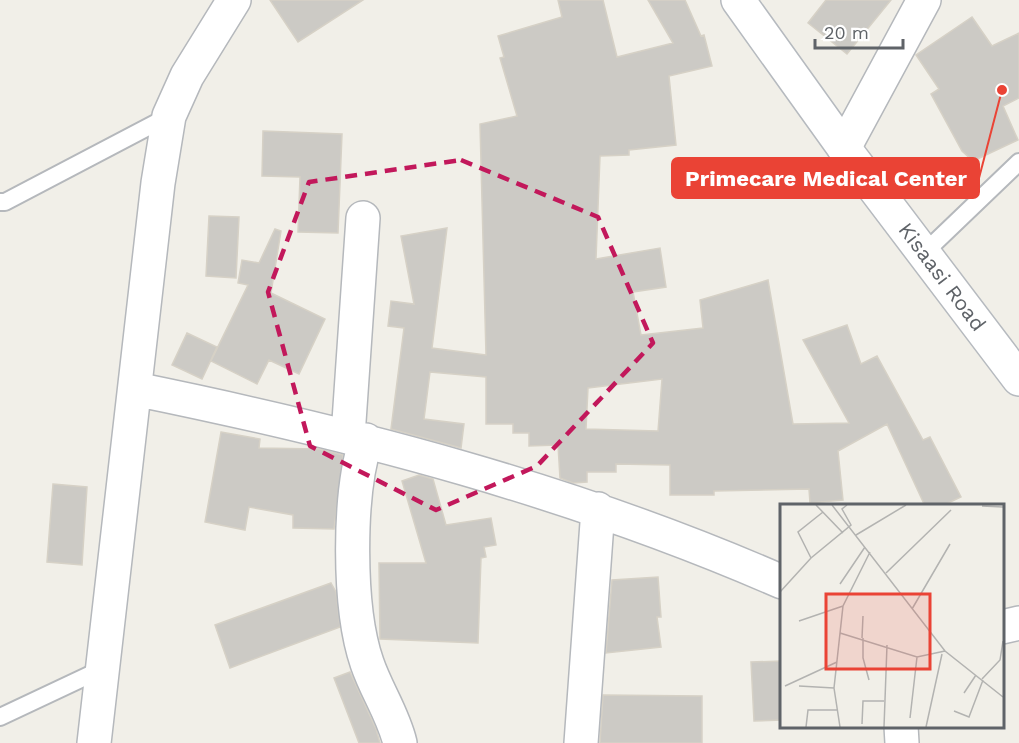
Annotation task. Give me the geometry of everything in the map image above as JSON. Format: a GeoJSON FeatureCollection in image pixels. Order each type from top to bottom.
{"type":"FeatureCollection","features":[{"type":"Feature","properties":{"kind":"street"},"geometry":{"type":"LineString","coordinates":[[94,743],[158,183],[169,117],[187,76],[234,0]]}},
{"type":"Feature","properties":{"kind":"street","name":"Kisaasi Road"},"geometry":{"type":"LineString","coordinates":[[738,0],[844,148],[1019,379]]}},
{"type":"Feature","properties":{"kind":"street"},"geometry":{"type":"LineString","coordinates":[[844,148],[924,0]]}},
{"type":"Feature","properties":{"kind":"street"},"geometry":{"type":"LineString","coordinates":[[363,218],[353,540],[355,593],[366,662],[391,716],[400,743]]}},
{"type":"Feature","properties":{"kind":"street"},"geometry":{"type":"LineString","coordinates":[[135,389],[357,438],[471,468],[598,509],[780,581]]}},
{"type":"Feature","properties":{"kind":"street"},"geometry":{"type":"LineString","coordinates":[[581,743],[598,509]]}},
{"type":"Feature","properties":{"kind":"street"},"geometry":{"type":"LineString","coordinates":[[1004,627],[1019,623]]}},
{"type":"Feature","properties":{"kind":"street"},"geometry":{"type":"LineString","coordinates":[[901,728],[902,743]]}},
{"type":"Feature","properties":{"kind":"lane"},"geometry":{"type":"LineString","coordinates":[[0,202],[5,202],[169,117]]}},
{"type":"Feature","properties":{"kind":"lane"},"geometry":{"type":"LineString","coordinates":[[924,253],[1019,162]]}},
{"type":"Feature","properties":{"kind":"lane"},"geometry":{"type":"LineString","coordinates":[[0,717],[102,669]]}},
{"type":"Feature","properties":{"kind":"highlighted area"},"geometry":{"type":"Polygon","coordinates":[[[461,160],[598,217],[653,343],[537,466],[436,510],[310,446],[268,292],[309,182],[461,160]]]}},
{"type":"Feature","properties":{"kind":"building"},"geometry":{"type":"Polygon","coordinates":[[[270,0],[363,0],[298,42],[270,0]]]}},
{"type":"Feature","properties":{"kind":"building"},"geometry":{"type":"Polygon","coordinates":[[[558,0],[603,0],[617,57],[673,43],[648,0],[685,0],[701,36],[704,35],[712,66],[669,76],[676,145],[629,150],[629,155],[600,156],[596,259],[660,248],[666,287],[633,292],[641,335],[703,328],[700,300],[768,280],[793,424],[849,423],[803,340],[847,325],[861,364],[877,356],[923,440],[930,437],[961,497],[946,504],[924,504],[887,424],[838,451],[843,500],[810,503],[809,489],[714,491],[714,495],[670,495],[670,465],[616,464],[616,472],[587,472],[587,482],[573,483],[560,478],[558,445],[529,446],[529,433],[513,433],[513,424],[486,424],[486,377],[430,372],[424,419],[464,424],[461,448],[391,429],[404,328],[388,326],[391,301],[414,304],[401,236],[447,228],[432,348],[486,355],[480,124],[517,116],[500,58],[504,57],[498,36],[562,17],[558,0]],[[662,379],[588,388],[586,429],[658,431],[662,379]]]}},
{"type":"Feature","properties":{"kind":"building"},"geometry":{"type":"Polygon","coordinates":[[[826,0],[891,0],[847,54],[808,23],[826,0]]]}},
{"type":"Feature","properties":{"kind":"building"},"geometry":{"type":"Polygon","coordinates":[[[972,17],[992,46],[1019,33],[1019,98],[1003,106],[1018,140],[973,161],[962,151],[931,94],[939,89],[916,55],[972,17]]]}},
{"type":"Feature","properties":{"kind":"building"},"geometry":{"type":"Polygon","coordinates":[[[263,131],[342,134],[338,233],[298,232],[300,177],[262,176],[263,131]]]}},
{"type":"Feature","properties":{"kind":"building"},"geometry":{"type":"Polygon","coordinates":[[[209,216],[239,217],[236,278],[206,276],[209,216]]]}},
{"type":"Feature","properties":{"kind":"building"},"geometry":{"type":"Polygon","coordinates":[[[275,229],[281,231],[271,293],[325,319],[299,374],[269,360],[257,384],[211,361],[248,285],[238,283],[242,260],[259,263],[275,229]]]}},
{"type":"Feature","properties":{"kind":"building"},"geometry":{"type":"Polygon","coordinates":[[[187,333],[217,347],[202,379],[172,365],[187,333]]]}},
{"type":"Feature","properties":{"kind":"building"},"geometry":{"type":"Polygon","coordinates":[[[221,432],[260,439],[259,448],[319,449],[343,455],[334,529],[293,528],[293,515],[249,507],[245,530],[205,522],[221,432]]]}},
{"type":"Feature","properties":{"kind":"building"},"geometry":{"type":"Polygon","coordinates":[[[419,475],[433,479],[446,525],[491,518],[496,545],[484,547],[486,557],[481,558],[478,643],[380,639],[379,563],[426,563],[402,481],[419,475]]]}},
{"type":"Feature","properties":{"kind":"building"},"geometry":{"type":"Polygon","coordinates":[[[53,484],[87,487],[82,565],[47,562],[53,484]]]}},
{"type":"Feature","properties":{"kind":"building"},"geometry":{"type":"Polygon","coordinates":[[[658,577],[661,617],[657,617],[661,647],[606,653],[612,580],[658,577]]]}},
{"type":"Feature","properties":{"kind":"building"},"geometry":{"type":"Polygon","coordinates":[[[331,583],[336,592],[340,627],[230,668],[215,625],[331,583]]]}},
{"type":"Feature","properties":{"kind":"building"},"geometry":{"type":"Polygon","coordinates":[[[780,661],[780,720],[754,721],[751,662],[780,661]]]}},
{"type":"Feature","properties":{"kind":"building"},"geometry":{"type":"Polygon","coordinates":[[[350,672],[380,743],[359,743],[334,678],[350,672]]]}},
{"type":"Feature","properties":{"kind":"building"},"geometry":{"type":"Polygon","coordinates":[[[603,695],[702,696],[702,743],[600,743],[603,695]]]}},
{"type":"Feature","properties":{"kind":"place","name":"Primecare Medical Center"},"geometry":{"type":"Point","coordinates":[1002,90]}}]}
